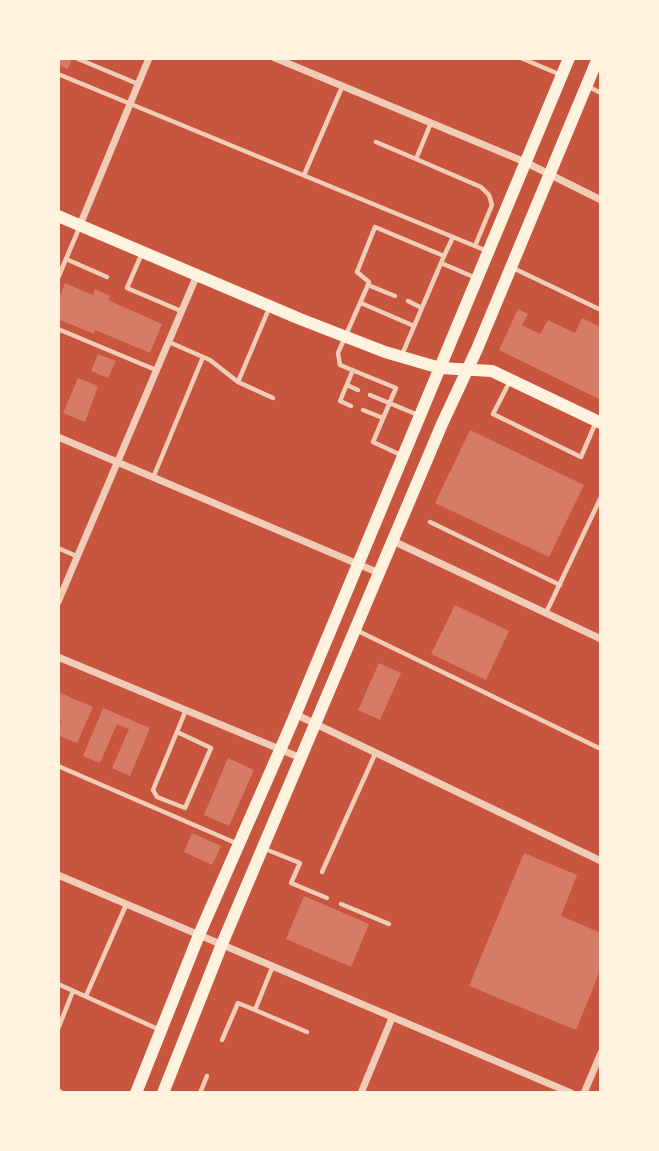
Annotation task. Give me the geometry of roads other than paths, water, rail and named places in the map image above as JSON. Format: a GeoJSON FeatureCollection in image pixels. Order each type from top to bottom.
{"type":"FeatureCollection","features":[{"type":"Feature","properties":{"kind":"main road"},"geometry":{"type":"LineString","coordinates":[[136,1093],[569,58]]}},
{"type":"Feature","properties":{"kind":"main road"},"geometry":{"type":"LineString","coordinates":[[163,1093],[222,944],[598,58]]}},
{"type":"Feature","properties":{"kind":"main road"},"geometry":{"type":"LineString","coordinates":[[58,216],[346,337],[440,368],[492,371],[599,422]]}},
{"type":"Feature","properties":{"kind":"street"},"geometry":{"type":"LineString","coordinates":[[80,225],[149,58]]}},
{"type":"Feature","properties":{"kind":"street"},"geometry":{"type":"LineString","coordinates":[[275,58],[525,162],[601,200]]}},
{"type":"Feature","properties":{"kind":"street"},"geometry":{"type":"LineString","coordinates":[[58,602],[197,275]]}},
{"type":"Feature","properties":{"kind":"street"},"geometry":{"type":"LineString","coordinates":[[58,438],[379,573]]}},
{"type":"Feature","properties":{"kind":"street"},"geometry":{"type":"LineString","coordinates":[[393,541],[601,639]]}},
{"type":"Feature","properties":{"kind":"street"},"geometry":{"type":"LineString","coordinates":[[58,657],[301,758]]}},
{"type":"Feature","properties":{"kind":"street"},"geometry":{"type":"LineString","coordinates":[[295,714],[601,861]]}},
{"type":"Feature","properties":{"kind":"street"},"geometry":{"type":"LineString","coordinates":[[58,875],[571,1093]]}},
{"type":"Feature","properties":{"kind":"street"},"geometry":{"type":"LineString","coordinates":[[362,1093],[392,1018]]}},
{"type":"Feature","properties":{"kind":"street"},"geometry":{"type":"LineString","coordinates":[[584,1093],[601,1052]]}},
{"type":"Feature","properties":{"kind":"lane"},"geometry":{"type":"LineString","coordinates":[[76,58],[138,84]]}},
{"type":"Feature","properties":{"kind":"lane"},"geometry":{"type":"LineString","coordinates":[[521,58],[562,75]]}},
{"type":"Feature","properties":{"kind":"lane"},"geometry":{"type":"LineString","coordinates":[[58,74],[489,252]]}},
{"type":"Feature","properties":{"kind":"lane"},"geometry":{"type":"LineString","coordinates":[[304,175],[342,86]]}},
{"type":"Feature","properties":{"kind":"lane"},"geometry":{"type":"LineString","coordinates":[[587,86],[601,93]]}},
{"type":"Feature","properties":{"kind":"lane"},"geometry":{"type":"LineString","coordinates":[[416,159],[431,123]]}},
{"type":"Feature","properties":{"kind":"lane"},"geometry":{"type":"LineString","coordinates":[[376,142],[481,187],[489,195],[492,205],[475,246]]}},
{"type":"Feature","properties":{"kind":"lane"},"geometry":{"type":"LineString","coordinates":[[485,221],[499,227]]}},
{"type":"Feature","properties":{"kind":"lane"},"geometry":{"type":"LineString","coordinates":[[58,278],[80,225]]}},
{"type":"Feature","properties":{"kind":"lane"},"geometry":{"type":"LineString","coordinates":[[404,456],[373,442],[396,388],[340,365],[338,353],[369,282],[357,272],[375,227],[444,256]]}},
{"type":"Feature","properties":{"kind":"lane"},"geometry":{"type":"LineString","coordinates":[[401,357],[453,237]]}},
{"type":"Feature","properties":{"kind":"lane"},"geometry":{"type":"LineString","coordinates":[[143,252],[127,288],[181,312]]}},
{"type":"Feature","properties":{"kind":"lane"},"geometry":{"type":"LineString","coordinates":[[66,260],[107,277]]}},
{"type":"Feature","properties":{"kind":"lane"},"geometry":{"type":"LineString","coordinates":[[441,263],[478,278]]}},
{"type":"Feature","properties":{"kind":"lane"},"geometry":{"type":"LineString","coordinates":[[511,267],[601,310]]}},
{"type":"Feature","properties":{"kind":"lane"},"geometry":{"type":"LineString","coordinates":[[368,285],[395,296]]}},
{"type":"Feature","properties":{"kind":"lane"},"geometry":{"type":"LineString","coordinates":[[408,302],[422,308]]}},
{"type":"Feature","properties":{"kind":"lane"},"geometry":{"type":"LineString","coordinates":[[361,303],[414,326]]}},
{"type":"Feature","properties":{"kind":"lane"},"geometry":{"type":"LineString","coordinates":[[238,382],[270,306]]}},
{"type":"Feature","properties":{"kind":"lane"},"geometry":{"type":"LineString","coordinates":[[58,329],[157,370]]}},
{"type":"Feature","properties":{"kind":"lane"},"geometry":{"type":"LineString","coordinates":[[169,342],[203,356],[238,382],[273,398]]}},
{"type":"Feature","properties":{"kind":"lane"},"geometry":{"type":"LineString","coordinates":[[153,478],[203,356]]}},
{"type":"Feature","properties":{"kind":"lane"},"geometry":{"type":"LineString","coordinates":[[351,406],[340,401],[353,370]]}},
{"type":"Feature","properties":{"kind":"lane"},"geometry":{"type":"LineString","coordinates":[[510,380],[494,414],[581,457],[599,422]]}},
{"type":"Feature","properties":{"kind":"lane"},"geometry":{"type":"LineString","coordinates":[[346,385],[358,390]]}},
{"type":"Feature","properties":{"kind":"lane"},"geometry":{"type":"LineString","coordinates":[[370,395],[420,416]]}},
{"type":"Feature","properties":{"kind":"lane"},"geometry":{"type":"LineString","coordinates":[[363,410],[383,418]]}},
{"type":"Feature","properties":{"kind":"lane"},"geometry":{"type":"LineString","coordinates":[[546,613],[601,497]]}},
{"type":"Feature","properties":{"kind":"lane"},"geometry":{"type":"LineString","coordinates":[[430,522],[560,585]]}},
{"type":"Feature","properties":{"kind":"lane"},"geometry":{"type":"LineString","coordinates":[[58,548],[77,557]]}},
{"type":"Feature","properties":{"kind":"lane"},"geometry":{"type":"LineString","coordinates":[[355,630],[601,749]]}},
{"type":"Feature","properties":{"kind":"lane"},"geometry":{"type":"LineString","coordinates":[[177,732],[211,748],[185,808],[157,797],[153,790],[186,710]]}},
{"type":"Feature","properties":{"kind":"lane"},"geometry":{"type":"LineString","coordinates":[[323,872],[376,752]]}},
{"type":"Feature","properties":{"kind":"lane"},"geometry":{"type":"LineString","coordinates":[[58,766],[239,844]]}},
{"type":"Feature","properties":{"kind":"lane"},"geometry":{"type":"LineString","coordinates":[[263,848],[300,863],[291,883],[327,898]]}},
{"type":"Feature","properties":{"kind":"lane"},"geometry":{"type":"LineString","coordinates":[[86,996],[127,904]]}},
{"type":"Feature","properties":{"kind":"lane"},"geometry":{"type":"LineString","coordinates":[[341,904],[389,924]]}},
{"type":"Feature","properties":{"kind":"lane"},"geometry":{"type":"LineString","coordinates":[[255,1010],[272,968]]}},
{"type":"Feature","properties":{"kind":"lane"},"geometry":{"type":"LineString","coordinates":[[58,984],[161,1030]]}},
{"type":"Feature","properties":{"kind":"lane"},"geometry":{"type":"LineString","coordinates":[[58,1029],[73,991]]}},
{"type":"Feature","properties":{"kind":"lane"},"geometry":{"type":"LineString","coordinates":[[222,1040],[238,1003],[307,1032]]}},
{"type":"Feature","properties":{"kind":"lane"},"geometry":{"type":"LineString","coordinates":[[200,1093],[207,1076]]}}]}
